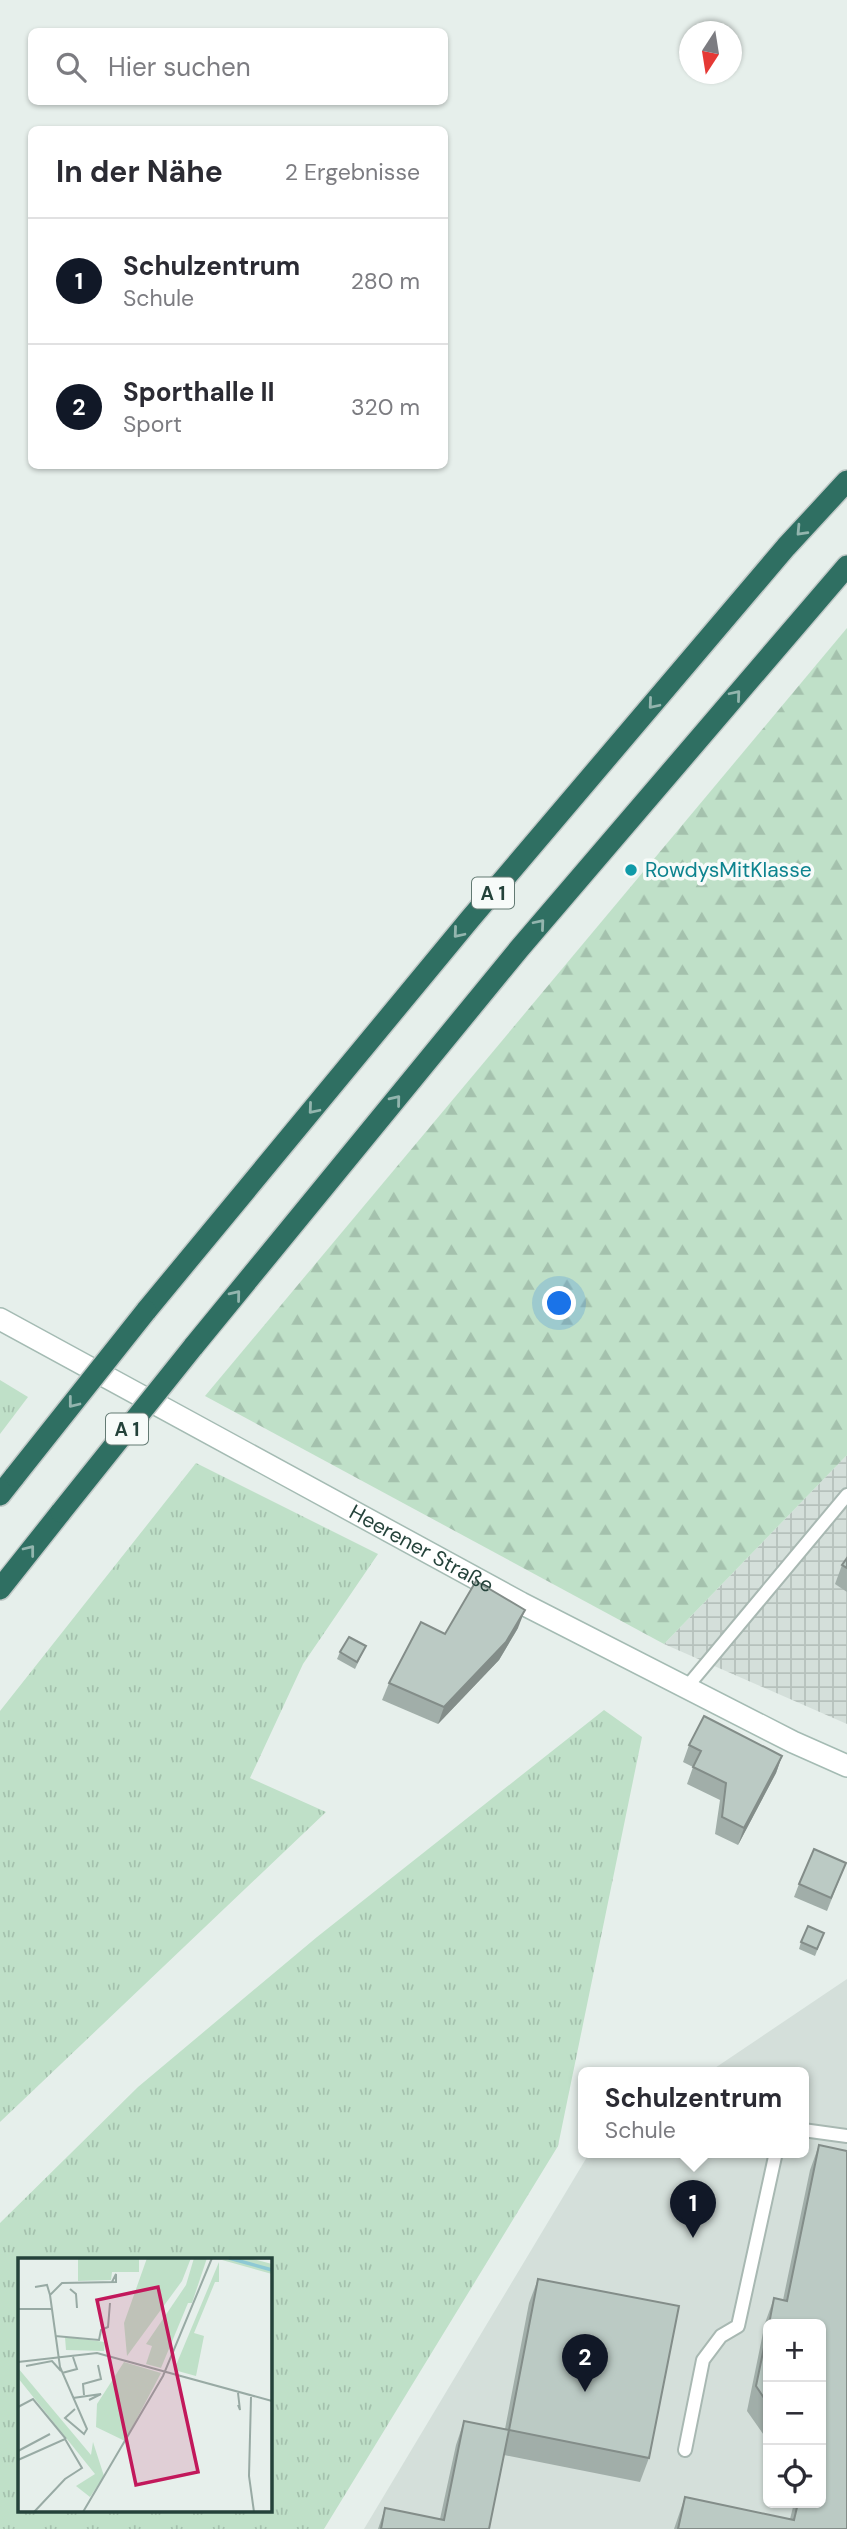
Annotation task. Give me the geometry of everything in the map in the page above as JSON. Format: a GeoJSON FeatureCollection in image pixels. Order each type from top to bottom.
{"type":"FeatureCollection","features":[{"type":"Feature","properties":{"kind":"highway","name":"A 1"},"geometry":{"type":"LineString","coordinates":[[0,1495],[146,1311],[470,919],[786,547],[847,481]]}},
{"type":"Feature","properties":{"kind":"highway","name":"A 1"},"geometry":{"type":"LineString","coordinates":[[0,1589],[192,1347],[519,949],[847,566]]}},
{"type":"Feature","properties":{"kind":"main road","name":"Heerener Straße"},"geometry":{"type":"LineString","coordinates":[[0,1319],[521,1603],[793,1742],[847,1766]]}},
{"type":"Feature","properties":{"kind":"lane"},"geometry":{"type":"LineString","coordinates":[[686,1688],[847,1495]]}},
{"type":"Feature","properties":{"kind":"lane"},"geometry":{"type":"LineString","coordinates":[[809,2131],[847,2136]]}},
{"type":"Feature","properties":{"kind":"lane"},"geometry":{"type":"LineString","coordinates":[[685,2450],[703,2360],[721,2336],[738,2326],[775,2158]]}},
{"type":"Feature","properties":{"kind":"shaded area"},"geometry":{"type":"Polygon","coordinates":[[[847,1455],[847,1724],[664,1644],[847,1455]]]}},
{"type":"Feature","properties":{"kind":"shaded area"},"geometry":{"type":"Polygon","coordinates":[[[847,1979],[847,2529],[364,2529],[586,2158],[809,2158],[809,2067],[716,2067],[847,1979]]]}},
{"type":"Feature","properties":{"kind":"green space"},"geometry":{"type":"Polygon","coordinates":[[[847,628],[847,1455],[664,1644],[205,1396],[847,628]]]}},
{"type":"Feature","properties":{"kind":"green space"},"geometry":{"type":"Polygon","coordinates":[[[0,1380],[28,1397],[0,1434],[0,1380]]]}},
{"type":"Feature","properties":{"kind":"green space"},"geometry":{"type":"Polygon","coordinates":[[[196,1463],[378,1554],[303,1664],[250,1778],[326,1812],[0,2122],[0,1711],[196,1463]]]}},
{"type":"Feature","properties":{"kind":"green space"},"geometry":{"type":"Polygon","coordinates":[[[604,1710],[642,1737],[558,2146],[324,2529],[0,2529],[0,2223],[138,2087],[317,1937],[604,1710]]]}},
{"type":"Feature","properties":{"kind":"building"},"geometry":{"type":"Polygon","coordinates":[[[476,1581],[525,1610],[506,1642],[444,1707],[389,1683],[421,1622],[445,1634],[476,1581]]]}},
{"type":"Feature","properties":{"kind":"building"},"geometry":{"type":"Polygon","coordinates":[[[349,1637],[366,1646],[357,1662],[340,1652],[349,1637]]]}},
{"type":"Feature","properties":{"kind":"building"},"geometry":{"type":"Polygon","coordinates":[[[704,1716],[782,1756],[744,1828],[722,1817],[726,1783],[693,1767],[701,1751],[689,1745],[704,1716]]]}},
{"type":"Feature","properties":{"kind":"building"},"geometry":{"type":"Polygon","coordinates":[[[814,1849],[846,1863],[831,1898],[799,1884],[814,1849]]]}},
{"type":"Feature","properties":{"kind":"building"},"geometry":{"type":"Polygon","coordinates":[[[808,1926],[824,1933],[817,1949],[801,1942],[808,1926]]]}},
{"type":"Feature","properties":{"kind":"building"},"geometry":{"type":"Polygon","coordinates":[[[819,2145],[847,2151],[847,2529],[678,2529],[685,2497],[794,2520],[797,2508],[826,2508],[826,2319],[770,2319],[774,2298],[787,2301],[819,2145]]]}},
{"type":"Feature","properties":{"kind":"building"},"geometry":{"type":"Polygon","coordinates":[[[538,2279],[679,2306],[649,2458],[509,2430],[538,2279]]]}},
{"type":"Feature","properties":{"kind":"building"},"geometry":{"type":"Polygon","coordinates":[[[763,2352],[763,2396],[756,2386],[763,2352]]]}},
{"type":"Feature","properties":{"kind":"building"},"geometry":{"type":"Polygon","coordinates":[[[464,2421],[509,2430],[489,2529],[381,2529],[385,2508],[444,2520],[464,2421]]]}},
{"type":"Feature","properties":{"kind":"place","name":"RowdysMitKlasse"},"geometry":{"type":"Point","coordinates":[631,870]}},
{"type":"Feature","properties":{"kind":"place","name":"Schulzentrum"},"geometry":{"type":"Point","coordinates":[693,2238]}},
{"type":"Feature","properties":{"kind":"place","name":"Sporthalle II"},"geometry":{"type":"Point","coordinates":[585,2392]}}]}
